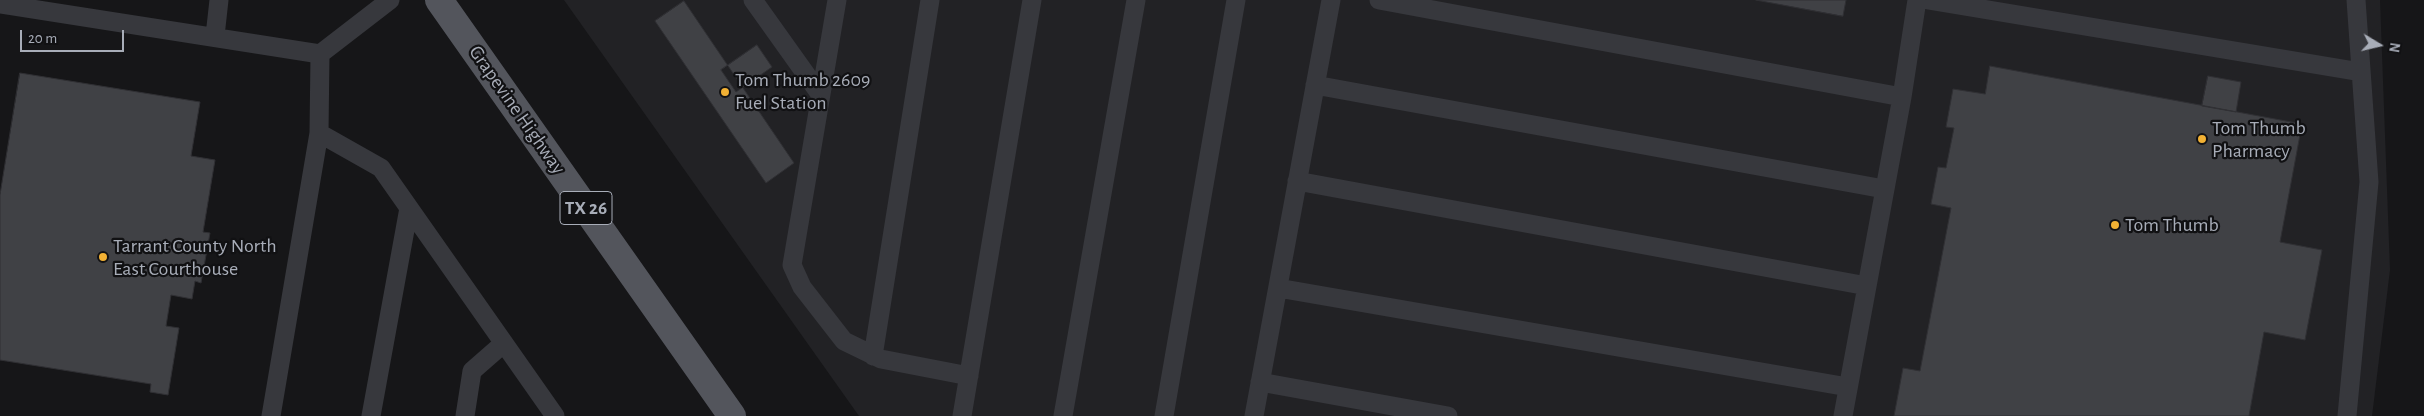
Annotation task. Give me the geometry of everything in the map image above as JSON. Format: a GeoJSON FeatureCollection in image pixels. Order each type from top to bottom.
{"type":"FeatureCollection","features":[{"type":"Feature","properties":{"kind":"main road","name":"Grapevine Highway"},"geometry":{"type":"LineString","coordinates":[[440,0],[732,416]]}},
{"type":"Feature","properties":{"kind":"lane"},"geometry":{"type":"LineString","coordinates":[[215,36],[219,0]]}},
{"type":"Feature","properties":{"kind":"lane"},"geometry":{"type":"LineString","coordinates":[[0,4],[215,36],[320,54],[390,0]]}},
{"type":"Feature","properties":{"kind":"lane"},"geometry":{"type":"LineString","coordinates":[[753,0],[820,94]]}},
{"type":"Feature","properties":{"kind":"lane"},"geometry":{"type":"LineString","coordinates":[[837,0],[792,265],[802,287],[844,341],[881,359],[969,376]]}},
{"type":"Feature","properties":{"kind":"lane"},"geometry":{"type":"LineString","coordinates":[[873,356],[930,0]]}},
{"type":"Feature","properties":{"kind":"lane"},"geometry":{"type":"LineString","coordinates":[[962,416],[1032,0]]}},
{"type":"Feature","properties":{"kind":"lane"},"geometry":{"type":"LineString","coordinates":[[1063,416],[1136,0]]}},
{"type":"Feature","properties":{"kind":"lane"},"geometry":{"type":"LineString","coordinates":[[1164,416],[1236,0]]}},
{"type":"Feature","properties":{"kind":"lane"},"geometry":{"type":"LineString","coordinates":[[1254,416],[1330,0]]}},
{"type":"Feature","properties":{"kind":"lane"},"geometry":{"type":"LineString","coordinates":[[1380,0],[1902,97]]}},
{"type":"Feature","properties":{"kind":"lane"},"geometry":{"type":"LineString","coordinates":[[1843,416],[1902,97],[1917,0]]}},
{"type":"Feature","properties":{"kind":"lane"},"geometry":{"type":"LineString","coordinates":[[1928,0],[2361,72]]}},
{"type":"Feature","properties":{"kind":"lane"},"geometry":{"type":"LineString","coordinates":[[2347,416],[2369,182],[2356,0]]}},
{"type":"Feature","properties":{"kind":"lane"},"geometry":{"type":"LineString","coordinates":[[271,416],[320,133],[320,54]]}},
{"type":"Feature","properties":{"kind":"lane"},"geometry":{"type":"LineString","coordinates":[[1315,85],[1884,190]]}},
{"type":"Feature","properties":{"kind":"lane"},"geometry":{"type":"LineString","coordinates":[[320,133],[381,168],[555,416]]}},
{"type":"Feature","properties":{"kind":"lane"},"geometry":{"type":"LineString","coordinates":[[1297,181],[1867,286]]}},
{"type":"Feature","properties":{"kind":"lane"},"geometry":{"type":"LineString","coordinates":[[371,416],[409,208]]}},
{"type":"Feature","properties":{"kind":"lane"},"geometry":{"type":"LineString","coordinates":[[1278,288],[1848,387]]}},
{"type":"Feature","properties":{"kind":"lane"},"geometry":{"type":"LineString","coordinates":[[465,416],[472,371],[504,343]]}},
{"type":"Feature","properties":{"kind":"lane"},"geometry":{"type":"LineString","coordinates":[[1260,382],[1448,416]]}},
{"type":"Feature","properties":{"kind":"shaded area"},"geometry":{"type":"Polygon","coordinates":[[[564,0],[2380,0],[2390,270],[2372,416],[859,416],[564,0]]]}},
{"type":"Feature","properties":{"kind":"building"},"geometry":{"type":"Polygon","coordinates":[[[1756,0],[1846,0],[1843,16],[1756,0]]]}},
{"type":"Feature","properties":{"kind":"building","name":"Tom Thumb 2609 Fuel Station"},"geometry":{"type":"Polygon","coordinates":[[[684,1],[794,163],[766,183],[655,21],[684,1]]]}},
{"type":"Feature","properties":{"kind":"building"},"geometry":{"type":"Polygon","coordinates":[[[757,45],[772,67],[736,92],[721,70],[757,45]]]}},
{"type":"Feature","properties":{"kind":"building","name":"Tom Thumb"},"geometry":{"type":"Polygon","coordinates":[[[1990,66],[2302,124],[2280,242],[2322,250],[2305,340],[2264,332],[2249,416],[1894,416],[1903,368],[1920,371],[1951,208],[1931,204],[1938,167],[1946,168],[1954,128],[1946,127],[1953,89],[1985,94],[1990,66]]]}},
{"type":"Feature","properties":{"kind":"building","name":"Tarrant County North East Courthouse"},"geometry":{"type":"Polygon","coordinates":[[[20,73],[200,102],[191,156],[215,160],[203,232],[210,233],[201,283],[195,281],[192,299],[171,295],[166,326],[179,328],[168,395],[150,392],[151,384],[0,360],[0,195],[20,73]]]}},
{"type":"Feature","properties":{"kind":"building"},"geometry":{"type":"Polygon","coordinates":[[[2208,76],[2241,82],[2236,112],[2202,106],[2208,76]]]}},
{"type":"Feature","properties":{"kind":"place","name":"Tom Thumb 2609 Fuel Station"},"geometry":{"type":"Point","coordinates":[725,92]}},
{"type":"Feature","properties":{"kind":"place","name":"Tom Thumb Pharmacy"},"geometry":{"type":"Point","coordinates":[2202,139]}},
{"type":"Feature","properties":{"kind":"place","name":"Tom Thumb"},"geometry":{"type":"Point","coordinates":[2115,225]}},
{"type":"Feature","properties":{"kind":"place","name":"Tarrant County North East Courthouse"},"geometry":{"type":"Point","coordinates":[103,257]}}]}
